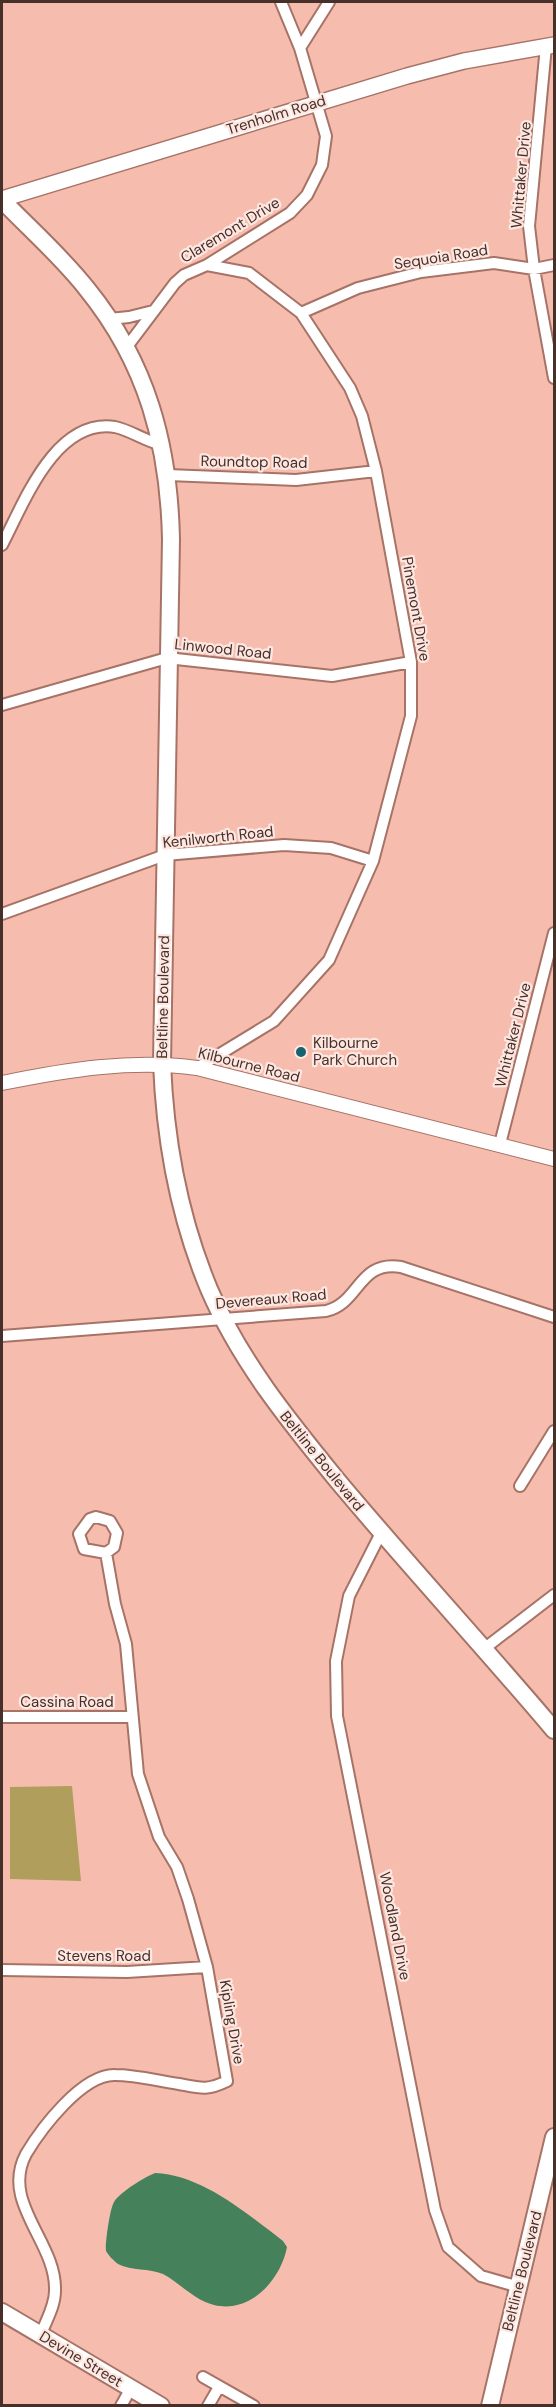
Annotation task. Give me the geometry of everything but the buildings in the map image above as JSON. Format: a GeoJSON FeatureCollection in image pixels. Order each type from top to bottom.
{"type":"FeatureCollection","features":[{"type":"Feature","properties":{"kind":"main road","name":"Trenholm Road"},"geometry":{"type":"LineString","coordinates":[[2,200],[445,65],[550,45]]}},
{"type":"Feature","properties":{"kind":"main road","name":"Beltline Boulevard"},"geometry":{"type":"LineString","coordinates":[[2,200],[86,287],[110,319],[147,393],[168,475],[171,539],[167,658],[162,1064],[166,1125],[181,1206],[197,1258],[224,1319],[253,1371],[274,1402],[381,1533],[485,1648],[553,1730]]}},
{"type":"Feature","properties":{"kind":"main road","name":"Beltline Boulevard"},"geometry":{"type":"LineString","coordinates":[[490,2406],[555,2137]]}},
{"type":"Feature","properties":{"kind":"main road","name":"Devine Street"},"geometry":{"type":"LineString","coordinates":[[2,2312],[161,2406]]}},
{"type":"Feature","properties":{"kind":"street","name":"Claremont Drive"},"geometry":{"type":"LineString","coordinates":[[126,348],[175,283],[184,275],[207,264],[290,213],[307,195],[322,165],[327,136],[300,48],[281,2]]}},
{"type":"Feature","properties":{"kind":"street"},"geometry":{"type":"LineString","coordinates":[[300,48],[329,2]]}},
{"type":"Feature","properties":{"kind":"street","name":"Whittaker Drive"},"geometry":{"type":"LineString","coordinates":[[550,45],[530,226],[534,268],[555,378]]}},
{"type":"Feature","properties":{"kind":"street","name":"Sequoia Road"},"geometry":{"type":"LineString","coordinates":[[301,314],[358,288],[421,272],[494,263],[534,268],[555,265]]}},
{"type":"Feature","properties":{"kind":"street","name":"Pinemont Drive"},"geometry":{"type":"LineString","coordinates":[[196,1068],[274,1021],[329,960],[373,861],[411,716],[411,662],[376,471],[362,416],[350,388],[301,314],[249,273],[207,264]]}},
{"type":"Feature","properties":{"kind":"street"},"geometry":{"type":"LineString","coordinates":[[110,319],[153,311]]}},
{"type":"Feature","properties":{"kind":"street"},"geometry":{"type":"LineString","coordinates":[[2,545],[44,465],[72,438],[92,429],[114,427],[128,431],[145,441],[162,445]]}},
{"type":"Feature","properties":{"kind":"street","name":"Roundtop Road"},"geometry":{"type":"LineString","coordinates":[[168,475],[296,480],[376,471]]}},
{"type":"Feature","properties":{"kind":"street","name":"Linwood Road"},"geometry":{"type":"LineString","coordinates":[[2,705],[167,658],[332,676],[411,662]]}},
{"type":"Feature","properties":{"kind":"street","name":"Kenilworth Road"},"geometry":{"type":"LineString","coordinates":[[2,914],[165,855],[284,845],[331,848],[373,861]]}},
{"type":"Feature","properties":{"kind":"street","name":"Whittaker Drive"},"geometry":{"type":"LineString","coordinates":[[500,1144],[555,933]]}},
{"type":"Feature","properties":{"kind":"street","name":"Kilbourne Road"},"geometry":{"type":"LineString","coordinates":[[2,1083],[68,1070],[162,1064],[196,1068],[555,1159]]}},
{"type":"Feature","properties":{"kind":"street","name":"Devereaux Road"},"geometry":{"type":"LineString","coordinates":[[2,1336],[333,1309],[344,1303],[370,1272],[394,1266],[555,1317]]}},
{"type":"Feature","properties":{"kind":"street"},"geometry":{"type":"LineString","coordinates":[[520,1486],[555,1431]]}},
{"type":"Feature","properties":{"kind":"street","name":"Woodland Drive"},"geometry":{"type":"LineString","coordinates":[[381,1533],[349,1596],[336,1661],[337,1716],[435,2210],[448,2247],[481,2276],[519,2287]]}},
{"type":"Feature","properties":{"kind":"street","name":"Kipling Drive"},"geometry":{"type":"LineString","coordinates":[[41,2334],[56,2294],[55,2276],[43,2245],[21,2203],[18,2176],[23,2160],[40,2131],[92,2081],[113,2074],[212,2089],[227,2081],[207,1967],[177,1867],[159,1837],[138,1774],[126,1644],[115,1604],[106,1553]]}},
{"type":"Feature","properties":{"kind":"street"},"geometry":{"type":"LineString","coordinates":[[485,1648],[555,1594]]}},
{"type":"Feature","properties":{"kind":"street","name":"Cassina Road"},"geometry":{"type":"LineString","coordinates":[[2,1717],[132,1717]]}},
{"type":"Feature","properties":{"kind":"street","name":"Stevens Road"},"geometry":{"type":"LineString","coordinates":[[2,1970],[127,1972],[207,1967]]}},
{"type":"Feature","properties":{"kind":"street"},"geometry":{"type":"LineString","coordinates":[[203,2377],[254,2406]]}},
{"type":"Feature","properties":{"kind":"street"},"geometry":{"type":"LineString","coordinates":[[208,2406],[219,2387]]}},
{"type":"Feature","properties":{"kind":"street"},"geometry":{"type":"LineString","coordinates":[[121,2406],[131,2388]]}},
{"type":"Feature","properties":{"kind":"shaded area"},"geometry":{"type":"Polygon","coordinates":[[[72,1786],[81,1881],[10,1879],[10,1787],[72,1786]]]}},
{"type":"Feature","properties":{"kind":"shaded area"},"geometry":{"type":"Polygon","coordinates":[[[155,2173],[173,2175],[207,2188],[239,2208],[283,2241],[287,2247],[284,2259],[271,2282],[262,2291],[252,2299],[240,2304],[214,2305],[200,2299],[163,2274],[123,2266],[110,2256],[106,2251],[106,2241],[114,2202],[127,2189],[155,2173]]]}},
{"type":"Feature","properties":{"kind":"place","name":"Kilbourne Park Church"},"geometry":{"type":"Point","coordinates":[301,1052]}}]}
